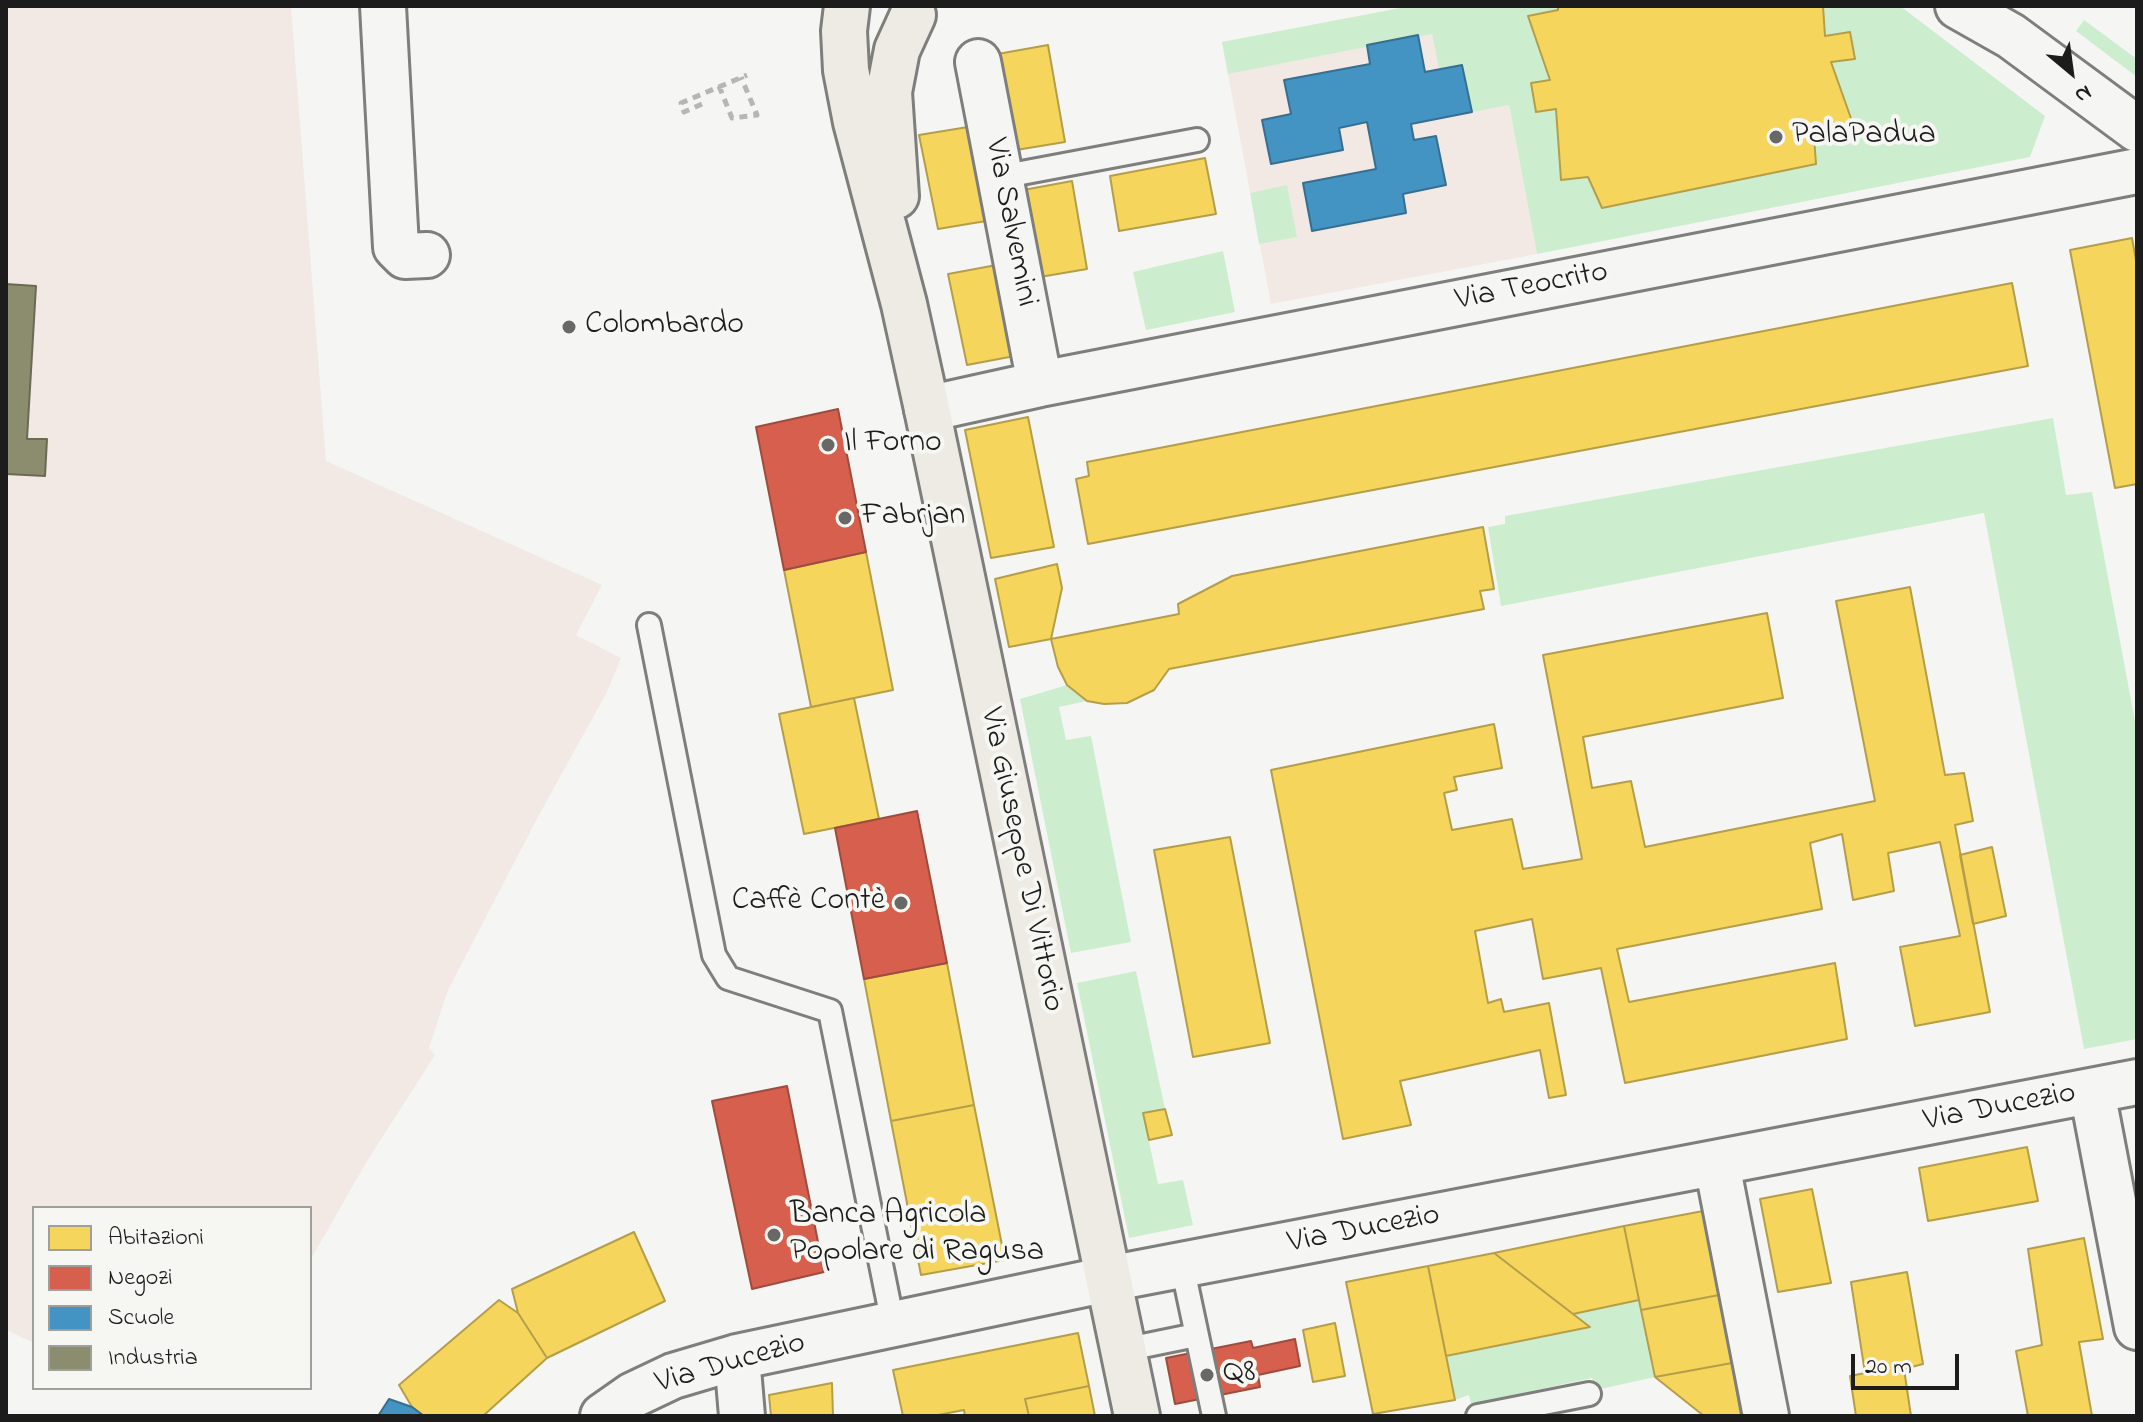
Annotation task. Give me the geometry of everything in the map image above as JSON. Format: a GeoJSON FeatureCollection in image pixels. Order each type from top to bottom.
{"type":"FeatureCollection","features":[{"type":"Feature","properties":{"kind":"main road"},"geometry":{"type":"LineString","coordinates":[[847,6],[844,31],[856,122],[904,304]]}},
{"type":"Feature","properties":{"kind":"main road"},"geometry":{"type":"LineString","coordinates":[[856,6],[863,14],[887,23],[901,21],[917,10]]}},
{"type":"Feature","properties":{"kind":"main road"},"geometry":{"type":"LineString","coordinates":[[904,304],[889,92],[897,50],[917,10]]}},
{"type":"Feature","properties":{"kind":"main road","name":"Via Giuseppe Di Vittorio"},"geometry":{"type":"LineString","coordinates":[[904,304],[1137,1416]]}},
{"type":"Feature","properties":{"kind":"street"},"geometry":{"type":"LineString","coordinates":[[383,6],[396,247],[405,256],[427,255]]}},
{"type":"Feature","properties":{"kind":"street"},"geometry":{"type":"LineString","coordinates":[[1958,6],[1996,21],[2137,129]]}},
{"type":"Feature","properties":{"kind":"street","name":"Via Salvemini"},"geometry":{"type":"LineString","coordinates":[[978,62],[1040,384]]}},
{"type":"Feature","properties":{"kind":"street","name":"Via Teocrito"},"geometry":{"type":"LineString","coordinates":[[927,409],[1040,384],[2137,171]]}},
{"type":"Feature","properties":{"kind":"street","name":"Via Ducezio"},"geometry":{"type":"LineString","coordinates":[[603,1416],[633,1395],[673,1376],[737,1357],[1108,1279],[2137,1082]]}},
{"type":"Feature","properties":{"kind":"street"},"geometry":{"type":"LineString","coordinates":[[2092,1091],[2137,1327]]}},
{"type":"Feature","properties":{"kind":"street"},"geometry":{"type":"LineString","coordinates":[[1717,1164],[1766,1416]]}},
{"type":"Feature","properties":{"kind":"street"},"geometry":{"type":"LineString","coordinates":[[737,1357],[742,1416]]}},
{"type":"Feature","properties":{"kind":"lane"},"geometry":{"type":"LineString","coordinates":[[1000,177],[1197,140]]}},
{"type":"Feature","properties":{"kind":"lane"},"geometry":{"type":"LineString","coordinates":[[649,625],[714,955],[728,978],[830,1011],[893,1324]]}},
{"type":"Feature","properties":{"kind":"lane"},"geometry":{"type":"LineString","coordinates":[[1182,1265],[1214,1416]]}},
{"type":"Feature","properties":{"kind":"lane"},"geometry":{"type":"LineString","coordinates":[[1123,1350],[1196,1335]]}},
{"type":"Feature","properties":{"kind":"lane"},"geometry":{"type":"LineString","coordinates":[[1478,1416],[1589,1394]]}},
{"type":"Feature","properties":{"kind":"path"},"geometry":{"type":"LineString","coordinates":[[702,104],[684,112],[681,103],[719,86],[744,76],[757,115],[732,118],[719,86]]}},
{"type":"Feature","properties":{"kind":"shaded area"},"geometry":{"type":"Polygon","coordinates":[[[6,6],[291,6],[326,461],[602,585],[576,635],[621,658],[607,692],[448,990],[429,1048],[435,1055],[367,1161],[312,1257],[312,1206],[32,1206],[32,1342],[6,1330],[6,6]]]}},
{"type":"Feature","properties":{"kind":"shaded area"},"geometry":{"type":"Polygon","coordinates":[[[1411,6],[1490,6],[1537,254],[1271,304],[1222,42],[1411,6]]]}},
{"type":"Feature","properties":{"kind":"green space","name":"PalaPadua"},"geometry":{"type":"Polygon","coordinates":[[[1411,6],[1900,6],[2045,116],[2030,157],[1537,254],[1509,105],[1472,112],[1463,65],[1439,69],[1432,34],[1228,74],[1222,42],[1411,6]]]}},
{"type":"Feature","properties":{"kind":"green space"},"geometry":{"type":"Polygon","coordinates":[[[2084,20],[2137,59],[2137,77],[2076,31],[2084,20]]]}},
{"type":"Feature","properties":{"kind":"green space"},"geometry":{"type":"Polygon","coordinates":[[[1287,185],[1297,237],[1259,244],[1250,193],[1287,185]]]}},
{"type":"Feature","properties":{"kind":"green space"},"geometry":{"type":"Polygon","coordinates":[[[1223,251],[1235,312],[1146,330],[1133,272],[1223,251]]]}},
{"type":"Feature","properties":{"kind":"green space"},"geometry":{"type":"Polygon","coordinates":[[[2053,418],[2066,495],[2092,492],[2137,732],[2137,1039],[2084,1049],[1984,513],[1501,606],[1488,527],[1505,524],[1505,516],[2053,418]]]}},
{"type":"Feature","properties":{"kind":"green space"},"geometry":{"type":"Polygon","coordinates":[[[1067,685],[1087,701],[1059,707],[1066,740],[1091,736],[1131,942],[1071,953],[1020,699],[1067,685]]]}},
{"type":"Feature","properties":{"kind":"green space"},"geometry":{"type":"Polygon","coordinates":[[[1136,971],[1165,1109],[1143,1113],[1158,1184],[1183,1180],[1193,1225],[1129,1238],[1077,983],[1136,971]]]}},
{"type":"Feature","properties":{"kind":"green space"},"geometry":{"type":"Polygon","coordinates":[[[1639,1300],[1655,1377],[1596,1390],[1592,1378],[1471,1404],[1469,1395],[1455,1400],[1446,1356],[1589,1328],[1573,1314],[1639,1300]]]}},
{"type":"Feature","properties":{"kind":"building: Abitazioni"},"geometry":{"type":"Polygon","coordinates":[[[1558,6],[1823,6],[1825,36],[1850,32],[1855,59],[1831,62],[1853,124],[1814,137],[1816,164],[1602,208],[1588,177],[1561,180],[1556,109],[1536,112],[1531,83],[1550,80],[1528,16],[1558,10],[1558,6]]]}},
{"type":"Feature","properties":{"kind":"building: Abitazioni"},"geometry":{"type":"Polygon","coordinates":[[[1048,45],[1065,142],[1010,151],[992,55],[1048,45]]]}},
{"type":"Feature","properties":{"kind":"building: Abitazioni"},"geometry":{"type":"Polygon","coordinates":[[[974,126],[992,220],[938,229],[919,135],[974,126]]]}},
{"type":"Feature","properties":{"kind":"building: Abitazioni"},"geometry":{"type":"Polygon","coordinates":[[[1205,158],[1216,214],[1119,231],[1110,176],[1205,158]]]}},
{"type":"Feature","properties":{"kind":"building: Abitazioni"},"geometry":{"type":"Polygon","coordinates":[[[1072,181],[1087,269],[1034,278],[1018,191],[1072,181]]]}},
{"type":"Feature","properties":{"kind":"building: Abitazioni"},"geometry":{"type":"Polygon","coordinates":[[[2132,238],[2137,266],[2137,484],[2115,488],[2070,250],[2132,238]]]}},
{"type":"Feature","properties":{"kind":"building: Abitazioni"},"geometry":{"type":"Polygon","coordinates":[[[1002,264],[1020,355],[967,365],[948,274],[1002,264]]]}},
{"type":"Feature","properties":{"kind":"building: Abitazioni"},"geometry":{"type":"Polygon","coordinates":[[[2012,283],[2028,366],[1088,544],[1076,479],[1089,476],[1087,462],[2012,283]]]}},
{"type":"Feature","properties":{"kind":"building: Abitazioni"},"geometry":{"type":"Polygon","coordinates":[[[1028,417],[1054,547],[991,558],[965,430],[1028,417]]]}},
{"type":"Feature","properties":{"kind":"building: Abitazioni"},"geometry":{"type":"Polygon","coordinates":[[[1483,527],[1494,589],[1480,591],[1484,609],[1169,669],[1154,690],[1127,703],[1087,701],[1067,685],[1058,667],[1051,639],[1179,614],[1178,604],[1232,576],[1483,527]]]}},
{"type":"Feature","properties":{"kind":"building: Abitazioni"},"geometry":{"type":"Polygon","coordinates":[[[866,552],[893,690],[811,707],[784,570],[866,552]]]}},
{"type":"Feature","properties":{"kind":"building: Abitazioni"},"geometry":{"type":"Polygon","coordinates":[[[1057,564],[1062,588],[1051,639],[1009,647],[995,579],[1057,564]]]}},
{"type":"Feature","properties":{"kind":"building: Abitazioni"},"geometry":{"type":"Polygon","coordinates":[[[1910,587],[1945,775],[1964,773],[1973,821],[1955,825],[1990,1012],[1915,1026],[1900,947],[1960,936],[1940,842],[1888,853],[1894,891],[1853,900],[1842,834],[1810,843],[1822,909],[1617,949],[1629,1002],[1835,963],[1847,1039],[1625,1083],[1601,968],[1543,979],[1532,919],[1475,931],[1488,1003],[1501,999],[1504,1012],[1549,1003],[1566,1095],[1549,1098],[1540,1050],[1400,1081],[1411,1125],[1343,1139],[1271,770],[1494,724],[1502,768],[1454,777],[1457,790],[1444,793],[1452,830],[1512,819],[1523,869],[1582,859],[1543,655],[1767,613],[1783,698],[1583,737],[1592,788],[1631,781],[1645,847],[1875,801],[1836,601],[1910,587]]]}},
{"type":"Feature","properties":{"kind":"building: Abitazioni"},"geometry":{"type":"Polygon","coordinates":[[[854,698],[879,819],[804,834],[779,714],[854,698]]]}},
{"type":"Feature","properties":{"kind":"building: Abitazioni"},"geometry":{"type":"Polygon","coordinates":[[[1230,837],[1270,1043],[1193,1057],[1154,850],[1230,837]]]}},
{"type":"Feature","properties":{"kind":"building: Abitazioni"},"geometry":{"type":"Polygon","coordinates":[[[1992,847],[2006,916],[1973,924],[1960,855],[1992,847]]]}},
{"type":"Feature","properties":{"kind":"building: Abitazioni"},"geometry":{"type":"Polygon","coordinates":[[[947,963],[974,1105],[891,1121],[864,979],[947,963]]]}},
{"type":"Feature","properties":{"kind":"building: Abitazioni"},"geometry":{"type":"Polygon","coordinates":[[[974,1105],[1005,1260],[921,1275],[891,1121],[974,1105]]]}},
{"type":"Feature","properties":{"kind":"building: Abitazioni"},"geometry":{"type":"Polygon","coordinates":[[[1165,1109],[1172,1135],[1149,1140],[1143,1113],[1165,1109]]]}},
{"type":"Feature","properties":{"kind":"building: Abitazioni"},"geometry":{"type":"Polygon","coordinates":[[[2027,1147],[2038,1201],[1928,1221],[1919,1168],[2027,1147]]]}},
{"type":"Feature","properties":{"kind":"building: Abitazioni"},"geometry":{"type":"Polygon","coordinates":[[[1812,1189],[1831,1283],[1778,1292],[1760,1199],[1812,1189]]]}},
{"type":"Feature","properties":{"kind":"building: Abitazioni"},"geometry":{"type":"Polygon","coordinates":[[[1703,1211],[1719,1295],[1641,1310],[1624,1226],[1703,1211]]]}},
{"type":"Feature","properties":{"kind":"building: Abitazioni"},"geometry":{"type":"Polygon","coordinates":[[[1624,1226],[1639,1300],[1573,1314],[1494,1253],[1624,1226]]]}},
{"type":"Feature","properties":{"kind":"building: Abitazioni"},"geometry":{"type":"Polygon","coordinates":[[[634,1232],[665,1301],[547,1358],[518,1313],[512,1289],[634,1232]]]}},
{"type":"Feature","properties":{"kind":"building: Abitazioni"},"geometry":{"type":"Polygon","coordinates":[[[2084,1238],[2103,1339],[2079,1342],[2092,1416],[2028,1416],[2016,1351],[2042,1345],[2028,1249],[2084,1238]]]}},
{"type":"Feature","properties":{"kind":"building: Abitazioni"},"geometry":{"type":"Polygon","coordinates":[[[1494,1253],[1590,1327],[1446,1356],[1428,1266],[1494,1253]]]}},
{"type":"Feature","properties":{"kind":"building: Abitazioni"},"geometry":{"type":"Polygon","coordinates":[[[1428,1266],[1455,1400],[1373,1414],[1346,1282],[1428,1266]]]}},
{"type":"Feature","properties":{"kind":"building: Abitazioni"},"geometry":{"type":"Polygon","coordinates":[[[1907,1272],[1923,1364],[1904,1369],[1911,1416],[1856,1416],[1850,1376],[1865,1373],[1851,1282],[1907,1272]]]}},
{"type":"Feature","properties":{"kind":"building: Abitazioni"},"geometry":{"type":"Polygon","coordinates":[[[1719,1295],[1732,1363],[1655,1377],[1641,1310],[1719,1295]]]}},
{"type":"Feature","properties":{"kind":"building: Abitazioni"},"geometry":{"type":"Polygon","coordinates":[[[499,1300],[518,1313],[547,1358],[483,1416],[424,1416],[412,1407],[399,1385],[499,1300]]]}},
{"type":"Feature","properties":{"kind":"building: Abitazioni"},"geometry":{"type":"Polygon","coordinates":[[[1335,1323],[1345,1376],[1313,1382],[1303,1330],[1335,1323]]]}},
{"type":"Feature","properties":{"kind":"building: Abitazioni"},"geometry":{"type":"Polygon","coordinates":[[[1078,1333],[1089,1386],[1025,1399],[1029,1416],[965,1416],[964,1410],[933,1416],[903,1416],[893,1370],[1078,1333]]]}},
{"type":"Feature","properties":{"kind":"building: Abitazioni"},"geometry":{"type":"Polygon","coordinates":[[[1732,1363],[1741,1416],[1704,1416],[1655,1377],[1732,1363]]]}},
{"type":"Feature","properties":{"kind":"building: Abitazioni"},"geometry":{"type":"Polygon","coordinates":[[[832,1383],[833,1416],[771,1416],[769,1395],[832,1383]]]}},
{"type":"Feature","properties":{"kind":"building: Abitazioni"},"geometry":{"type":"Polygon","coordinates":[[[1089,1386],[1095,1416],[1029,1416],[1025,1399],[1089,1386]]]}},
{"type":"Feature","properties":{"kind":"building: Negozi"},"geometry":{"type":"Polygon","coordinates":[[[838,409],[866,552],[784,570],[756,427],[838,409]]]}},
{"type":"Feature","properties":{"kind":"building: Negozi"},"geometry":{"type":"Polygon","coordinates":[[[917,811],[947,963],[864,979],[835,828],[917,811]]]}},
{"type":"Feature","properties":{"kind":"building: Negozi"},"geometry":{"type":"Polygon","coordinates":[[[787,1086],[824,1272],[752,1289],[712,1101],[787,1086]]]}},
{"type":"Feature","properties":{"kind":"building: Negozi"},"geometry":{"type":"Polygon","coordinates":[[[1295,1339],[1300,1366],[1258,1375],[1260,1387],[1175,1404],[1166,1358],[1251,1341],[1253,1348],[1295,1339]]]}},
{"type":"Feature","properties":{"kind":"building: Scuole"},"geometry":{"type":"Polygon","coordinates":[[[1418,35],[1425,72],[1462,65],[1472,112],[1411,124],[1414,140],[1436,136],[1446,185],[1403,194],[1406,213],[1312,231],[1303,183],[1376,169],[1367,122],[1339,128],[1343,150],[1271,164],[1262,120],[1291,114],[1284,80],[1370,64],[1367,45],[1418,35]]]}},
{"type":"Feature","properties":{"kind":"building: Scuole"},"geometry":{"type":"Polygon","coordinates":[[[389,1399],[412,1407],[424,1416],[378,1416],[389,1399]]]}},
{"type":"Feature","properties":{"kind":"building: Industria"},"geometry":{"type":"Polygon","coordinates":[[[6,284],[36,286],[27,439],[47,439],[45,476],[6,474],[6,284]]]}},
{"type":"Feature","properties":{"kind":"place","name":"PalaPadua"},"geometry":{"type":"Point","coordinates":[1776,137]}},
{"type":"Feature","properties":{"kind":"place","name":"Colombardo"},"geometry":{"type":"Point","coordinates":[569,327]}},
{"type":"Feature","properties":{"kind":"place","name":"Il Forno"},"geometry":{"type":"Point","coordinates":[828,445]}},
{"type":"Feature","properties":{"kind":"place","name":"Fabrjan"},"geometry":{"type":"Point","coordinates":[845,518]}},
{"type":"Feature","properties":{"kind":"place","name":"Caffè Contè"},"geometry":{"type":"Point","coordinates":[901,903]}},
{"type":"Feature","properties":{"kind":"place","name":"Banca Agricola Popolare di Ragusa"},"geometry":{"type":"Point","coordinates":[774,1235]}},
{"type":"Feature","properties":{"kind":"place","name":"Q8"},"geometry":{"type":"Point","coordinates":[1207,1375]}}]}
